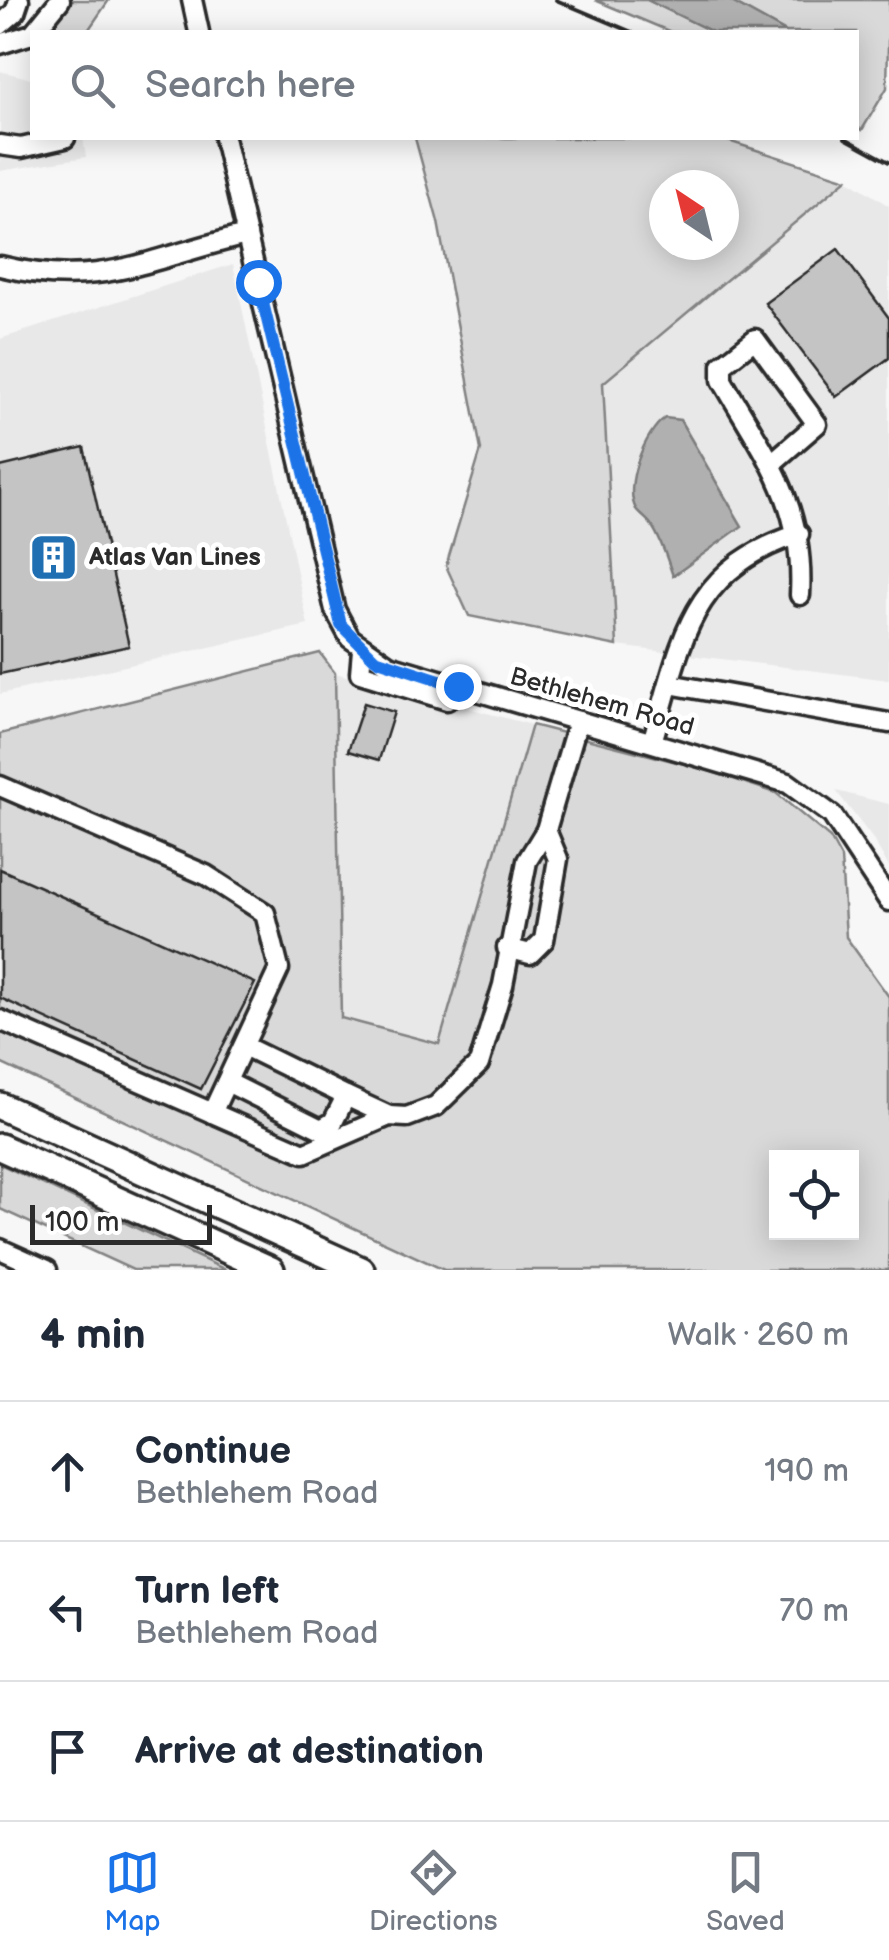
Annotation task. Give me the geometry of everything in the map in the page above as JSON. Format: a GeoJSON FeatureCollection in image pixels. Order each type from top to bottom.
{"type":"FeatureCollection","features":[{"type":"Feature","properties":{"kind":"highway"},"geometry":{"type":"LineString","coordinates":[[0,1106],[360,1270]]}},
{"type":"Feature","properties":{"kind":"highway"},"geometry":{"type":"LineString","coordinates":[[0,1146],[271,1270]]}},
{"type":"Feature","properties":{"kind":"street"},"geometry":{"type":"LineString","coordinates":[[0,25],[15,12],[19,0]]}},
{"type":"Feature","properties":{"kind":"street"},"geometry":{"type":"LineString","coordinates":[[35,30],[60,0]]}},
{"type":"Feature","properties":{"kind":"street"},"geometry":{"type":"LineString","coordinates":[[192,0],[199,30]]}},
{"type":"Feature","properties":{"kind":"street"},"geometry":{"type":"LineString","coordinates":[[0,44],[30,34]]}},
{"type":"Feature","properties":{"kind":"street"},"geometry":{"type":"LineString","coordinates":[[0,144],[21,148],[56,140]]}},
{"type":"Feature","properties":{"kind":"street","name":"Bethlehem Road"},"geometry":{"type":"LineString","coordinates":[[224,140],[335,610],[362,650],[390,666],[652,742],[804,792],[845,831],[889,901]]}},
{"type":"Feature","properties":{"kind":"street"},"geometry":{"type":"LineString","coordinates":[[0,266],[51,277],[95,277],[247,235]]}},
{"type":"Feature","properties":{"kind":"street"},"geometry":{"type":"LineString","coordinates":[[773,462],[816,424],[755,339],[722,364],[722,380],[773,462],[790,499],[798,534],[800,595]]}},
{"type":"Feature","properties":{"kind":"street"},"geometry":{"type":"LineString","coordinates":[[652,742],[688,621],[704,593],[744,557],[798,534]]}},
{"type":"Feature","properties":{"kind":"street"},"geometry":{"type":"LineString","coordinates":[[669,684],[889,723]]}},
{"type":"Feature","properties":{"kind":"street"},"geometry":{"type":"LineString","coordinates":[[244,1046],[389,1116],[407,1117],[436,1106],[479,1064],[504,984],[507,948],[526,861],[546,830],[578,721]]}},
{"type":"Feature","properties":{"kind":"street"},"geometry":{"type":"LineString","coordinates":[[0,786],[206,874],[265,912],[279,969],[212,1113]]}},
{"type":"Feature","properties":{"kind":"street"},"geometry":{"type":"LineString","coordinates":[[507,948],[530,954],[544,940],[558,859],[546,830]]}},
{"type":"Feature","properties":{"kind":"street"},"geometry":{"type":"LineString","coordinates":[[0,1020],[304,1153],[389,1116]]}},
{"type":"Feature","properties":{"kind":"street"},"geometry":{"type":"LineString","coordinates":[[227,1082],[321,1128],[333,1122],[346,1096]]}},
{"type":"Feature","properties":{"kind":"street"},"geometry":{"type":"LineString","coordinates":[[3,1263],[47,1270]]}},
{"type":"Feature","properties":{"kind":"shaded area"},"geometry":{"type":"Polygon","coordinates":[[[68,0],[109,0],[88,30],[53,30],[52,24],[68,0]]]}},
{"type":"Feature","properties":{"kind":"shaded area"},"geometry":{"type":"Polygon","coordinates":[[[595,0],[647,0],[709,30],[666,30],[595,0]]]}},
{"type":"Feature","properties":{"kind":"shaded area"},"geometry":{"type":"Polygon","coordinates":[[[647,0],[728,0],[782,30],[709,30],[647,0]]]}},
{"type":"Feature","properties":{"kind":"shaded area"},"geometry":{"type":"Polygon","coordinates":[[[728,0],[889,0],[887,88],[862,130],[859,30],[782,30],[728,0]]]}},
{"type":"Feature","properties":{"kind":"shaded area"},"geometry":{"type":"Polygon","coordinates":[[[0,71],[30,78],[30,140],[83,140],[86,157],[0,171],[0,71]]]}},
{"type":"Feature","properties":{"kind":"shaded area"},"geometry":{"type":"Polygon","coordinates":[[[416,140],[725,140],[847,179],[603,383],[617,646],[469,616],[446,566],[481,450],[438,222],[416,140]]]}},
{"type":"Feature","properties":{"kind":"shaded area"},"geometry":{"type":"Polygon","coordinates":[[[847,179],[889,206],[889,680],[617,646],[603,383],[847,179]]]}},
{"type":"Feature","properties":{"kind":"shaded area"},"geometry":{"type":"Polygon","coordinates":[[[233,264],[308,625],[0,694],[0,339],[233,264]]]}},
{"type":"Feature","properties":{"kind":"shaded area"},"geometry":{"type":"Polygon","coordinates":[[[665,418],[680,420],[742,526],[673,576],[656,532],[636,509],[632,487],[644,447],[665,418]]]}},
{"type":"Feature","properties":{"kind":"shaded area"},"geometry":{"type":"Polygon","coordinates":[[[320,653],[335,673],[341,1018],[439,1044],[532,725],[700,768],[776,793],[830,838],[841,858],[846,937],[889,997],[889,1270],[444,1270],[0,1063],[0,734],[320,653]]]}},
{"type":"Feature","properties":{"kind":"shaded area"},"geometry":{"type":"Polygon","coordinates":[[[335,673],[532,725],[438,1045],[341,1018],[335,673]]]}},
{"type":"Feature","properties":{"kind":"shaded area"},"geometry":{"type":"Polygon","coordinates":[[[836,791],[889,804],[889,867],[873,839],[836,791]]]}},
{"type":"Feature","properties":{"kind":"shaded area"},"geometry":{"type":"Polygon","coordinates":[[[0,1164],[226,1270],[133,1270],[0,1209],[0,1164]]]}},
{"type":"Feature","properties":{"kind":"building"},"geometry":{"type":"Polygon","coordinates":[[[838,249],[889,318],[889,358],[836,397],[765,303],[838,249]]]}},
{"type":"Feature","properties":{"kind":"building","name":"Atlas Van Lines"},"geometry":{"type":"Polygon","coordinates":[[[84,447],[129,646],[0,674],[0,467],[84,447]]]}},
{"type":"Feature","properties":{"kind":"building"},"geometry":{"type":"Polygon","coordinates":[[[364,703],[394,712],[379,760],[348,751],[364,703]]]}},
{"type":"Feature","properties":{"kind":"building"},"geometry":{"type":"Polygon","coordinates":[[[0,869],[255,983],[201,1089],[0,998],[0,869]]]}},
{"type":"Feature","properties":{"kind":"railway"},"geometry":{"type":"LineString","coordinates":[[556,0],[627,30]]}},
{"type":"Feature","properties":{"kind":"railway"},"geometry":{"type":"LineString","coordinates":[[849,140],[889,162]]}},
{"type":"Feature","properties":{"kind":"place","name":"Atlas Van Lines"},"geometry":{"type":"Point","coordinates":[54,557]}},
{"type":"Feature","properties":{"kind":"route"},"geometry":{"type":"LineString","coordinates":[[258,282],[341,625],[375,659],[458,686]]}}]}
